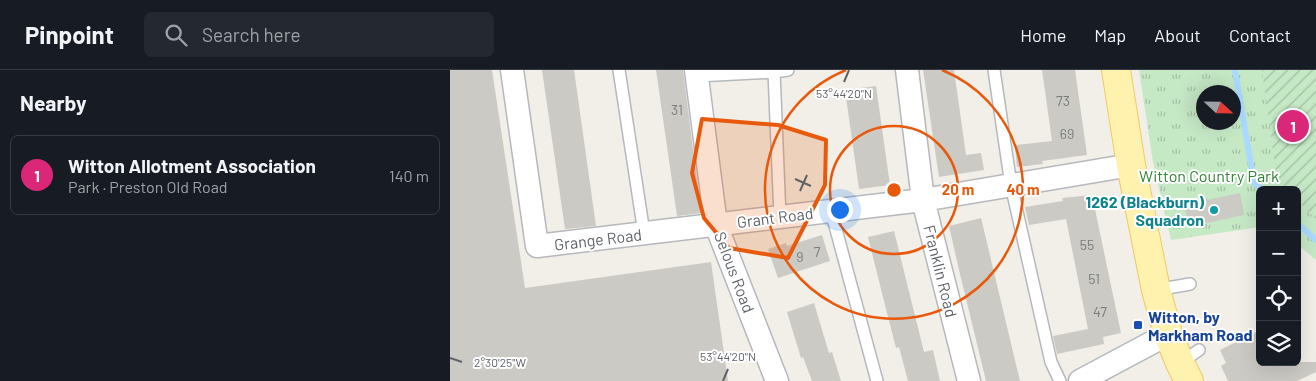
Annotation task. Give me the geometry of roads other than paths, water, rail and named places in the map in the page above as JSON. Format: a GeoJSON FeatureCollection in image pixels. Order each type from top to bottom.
{"type":"FeatureCollection","features":[{"type":"Feature","properties":{"kind":"main road"},"geometry":{"type":"LineString","coordinates":[[1116,70],[1131,165],[1156,290],[1168,334],[1189,365]]}},
{"type":"Feature","properties":{"kind":"street","name":"Grange Road"},"geometry":{"type":"LineString","coordinates":[[512,70],[537,246],[716,225]]}},
{"type":"Feature","properties":{"kind":"street","name":"Franklin Road"},"geometry":{"type":"LineString","coordinates":[[907,70],[922,200],[969,381]]}},
{"type":"Feature","properties":{"kind":"street","name":"Selous Road"},"geometry":{"type":"LineString","coordinates":[[696,73],[716,225],[777,381]]}},
{"type":"Feature","properties":{"kind":"street","name":"Grant Road"},"geometry":{"type":"LineString","coordinates":[[716,225],[922,200],[1131,165]]}},
{"type":"Feature","properties":{"kind":"street"},"geometry":{"type":"LineString","coordinates":[[1080,381],[1168,334]]}},
{"type":"Feature","properties":{"kind":"lane"},"geometry":{"type":"LineString","coordinates":[[619,70],[644,233]]}},
{"type":"Feature","properties":{"kind":"lane"},"geometry":{"type":"LineString","coordinates":[[696,73],[774,72],[788,70]]}},
{"type":"Feature","properties":{"kind":"lane"},"geometry":{"type":"LineString","coordinates":[[994,70],[1010,185],[1051,362],[1060,381]]}},
{"type":"Feature","properties":{"kind":"lane"},"geometry":{"type":"LineString","coordinates":[[774,72],[780,217]]}},
{"type":"Feature","properties":{"kind":"lane"},"geometry":{"type":"LineString","coordinates":[[831,211],[877,381]]}},
{"type":"Feature","properties":{"kind":"lane"},"geometry":{"type":"LineString","coordinates":[[1156,290],[1190,284]]}},
{"type":"Feature","properties":{"kind":"waterway"},"geometry":{"type":"LineString","coordinates":[[1235,70],[1254,183],[1257,186]]}},
{"type":"Feature","properties":{"kind":"waterway"},"geometry":{"type":"LineString","coordinates":[[1301,227],[1316,240]]}},
{"type":"Feature","properties":{"kind":"place","name":"Witton Allotment Association"},"geometry":{"type":"Point","coordinates":[1293,126]}},
{"type":"Feature","properties":{"kind":"place","name":"1262 (Blackburn) Squadron"},"geometry":{"type":"Point","coordinates":[1214,210]}},
{"type":"Feature","properties":{"kind":"place","name":"Witton, by Markham Road"},"geometry":{"type":"Point","coordinates":[1138,325]}},
{"type":"Feature","properties":{"kind":"park label","name":"Witton Country Park"},"geometry":{"type":"Point","coordinates":[1209,175]}}]}
